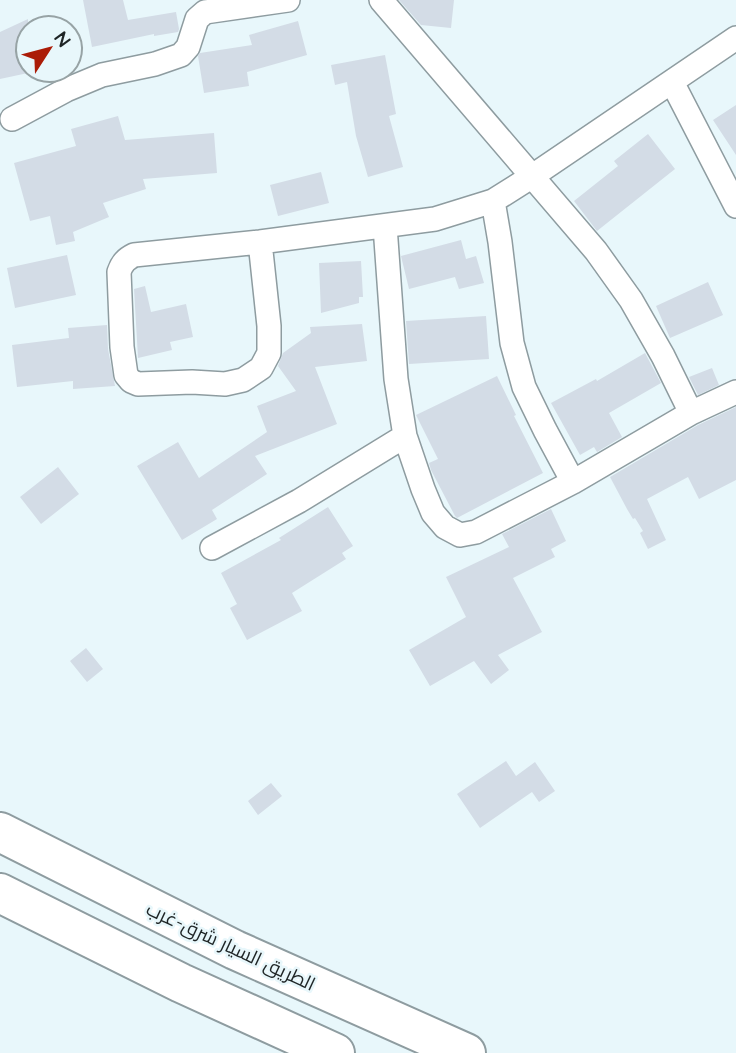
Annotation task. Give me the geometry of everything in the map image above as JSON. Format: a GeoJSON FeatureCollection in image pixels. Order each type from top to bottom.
{"type":"FeatureCollection","features":[{"type":"Feature","properties":{"kind":"highway","name":"الطريق السيار شرق-غرب"},"geometry":{"type":"LineString","coordinates":[[0,832],[235,950],[466,1053]]}},
{"type":"Feature","properties":{"kind":"highway"},"geometry":{"type":"LineString","coordinates":[[0,892],[181,983],[335,1053]]}},
{"type":"Feature","properties":{"kind":"street"},"geometry":{"type":"LineString","coordinates":[[12,119],[66,90],[102,75],[155,64],[181,55],[188,47],[197,19],[205,12],[288,0]]}},
{"type":"Feature","properties":{"kind":"street"},"geometry":{"type":"LineString","coordinates":[[381,0],[596,251],[631,300],[691,413]]}},
{"type":"Feature","properties":{"kind":"street"},"geometry":{"type":"LineString","coordinates":[[260,242],[269,326],[269,353],[261,368],[243,380],[225,384],[138,384],[131,381],[126,375],[122,346],[119,272],[122,264],[134,255],[435,219],[492,201],[736,38]]}},
{"type":"Feature","properties":{"kind":"street"},"geometry":{"type":"LineString","coordinates":[[673,82],[736,205]]}},
{"type":"Feature","properties":{"kind":"street"},"geometry":{"type":"LineString","coordinates":[[492,201],[500,242],[512,343],[524,387],[573,482]]}},
{"type":"Feature","properties":{"kind":"street"},"geometry":{"type":"LineString","coordinates":[[385,226],[396,379],[405,436],[433,513],[445,527],[460,535],[476,532],[573,482],[691,413],[736,392]]}},
{"type":"Feature","properties":{"kind":"street"},"geometry":{"type":"LineString","coordinates":[[212,548],[299,501],[405,436]]}},
{"type":"Feature","properties":{"kind":"building"},"geometry":{"type":"Polygon","coordinates":[[[83,0],[123,0],[128,20],[176,12],[179,29],[178,32],[154,34],[92,47],[83,0]]]}},
{"type":"Feature","properties":{"kind":"building"},"geometry":{"type":"Polygon","coordinates":[[[399,0],[454,0],[451,28],[421,25],[399,0]]]}},
{"type":"Feature","properties":{"kind":"building"},"geometry":{"type":"Polygon","coordinates":[[[298,21],[307,55],[247,72],[249,86],[204,93],[198,56],[200,53],[252,45],[249,35],[298,21]]]}},
{"type":"Feature","properties":{"kind":"building"},"geometry":{"type":"Polygon","coordinates":[[[14,26],[14,76],[0,79],[0,32],[14,26]]]}},
{"type":"Feature","properties":{"kind":"building"},"geometry":{"type":"Polygon","coordinates":[[[385,55],[396,114],[389,116],[403,167],[368,177],[356,136],[347,82],[335,85],[331,65],[385,55]]]}},
{"type":"Feature","properties":{"kind":"building"},"geometry":{"type":"Polygon","coordinates":[[[736,105],[736,155],[713,120],[736,105]]]}},
{"type":"Feature","properties":{"kind":"building"},"geometry":{"type":"Polygon","coordinates":[[[118,116],[125,140],[214,133],[217,173],[143,179],[146,189],[103,203],[109,217],[73,232],[75,241],[56,245],[50,216],[30,221],[14,163],[76,146],[71,129],[118,116]]]}},
{"type":"Feature","properties":{"kind":"building"},"geometry":{"type":"Polygon","coordinates":[[[648,134],[675,169],[597,231],[574,201],[618,166],[614,161],[648,134]]]}},
{"type":"Feature","properties":{"kind":"building"},"geometry":{"type":"Polygon","coordinates":[[[321,172],[329,203],[278,216],[270,185],[321,172]]]}},
{"type":"Feature","properties":{"kind":"building"},"geometry":{"type":"Polygon","coordinates":[[[461,240],[466,259],[476,256],[484,283],[459,289],[455,277],[409,289],[401,256],[461,240]]]}},
{"type":"Feature","properties":{"kind":"building"},"geometry":{"type":"Polygon","coordinates":[[[67,255],[76,295],[15,308],[7,268],[67,255]]]}},
{"type":"Feature","properties":{"kind":"building"},"geometry":{"type":"Polygon","coordinates":[[[361,261],[363,297],[359,297],[359,303],[321,313],[319,263],[361,261]]]}},
{"type":"Feature","properties":{"kind":"building"},"geometry":{"type":"Polygon","coordinates":[[[708,282],[723,315],[670,338],[656,306],[708,282]]]}},
{"type":"Feature","properties":{"kind":"building"},"geometry":{"type":"Polygon","coordinates":[[[145,286],[151,312],[186,304],[193,337],[170,342],[172,350],[138,358],[134,289],[145,286]]]}},
{"type":"Feature","properties":{"kind":"building"},"geometry":{"type":"Polygon","coordinates":[[[486,316],[489,359],[409,364],[406,321],[486,316]]]}},
{"type":"Feature","properties":{"kind":"building"},"geometry":{"type":"Polygon","coordinates":[[[362,324],[367,361],[315,367],[337,424],[255,456],[267,474],[212,510],[217,519],[182,540],[137,466],[178,442],[199,478],[267,432],[257,406],[296,391],[278,366],[283,353],[311,333],[310,327],[362,324]]]}},
{"type":"Feature","properties":{"kind":"building"},"geometry":{"type":"Polygon","coordinates":[[[107,325],[108,349],[115,386],[73,389],[73,381],[17,387],[12,345],[69,338],[68,328],[107,325]]]}},
{"type":"Feature","properties":{"kind":"building"},"geometry":{"type":"Polygon","coordinates":[[[645,353],[661,383],[609,413],[622,437],[597,452],[594,447],[580,455],[551,403],[596,379],[597,381],[645,353]]]}},
{"type":"Feature","properties":{"kind":"building"},"geometry":{"type":"Polygon","coordinates":[[[712,368],[719,385],[698,395],[689,377],[712,368]]]}},
{"type":"Feature","properties":{"kind":"building"},"geometry":{"type":"Polygon","coordinates":[[[497,376],[543,473],[457,518],[431,470],[429,463],[438,459],[416,415],[497,376]]]}},
{"type":"Feature","properties":{"kind":"building"},"geometry":{"type":"Polygon","coordinates":[[[736,407],[736,480],[699,499],[688,477],[647,499],[666,540],[648,549],[640,533],[643,531],[635,518],[633,519],[610,477],[698,425],[736,407]]]}},
{"type":"Feature","properties":{"kind":"building"},"geometry":{"type":"Polygon","coordinates":[[[58,467],[79,494],[41,524],[20,497],[58,467]]]}},
{"type":"Feature","properties":{"kind":"building"},"geometry":{"type":"Polygon","coordinates":[[[328,507],[353,546],[342,553],[346,559],[292,593],[302,611],[247,640],[230,608],[237,604],[221,573],[281,540],[279,538],[328,507]]]}},
{"type":"Feature","properties":{"kind":"building"},"geometry":{"type":"Polygon","coordinates":[[[551,509],[566,541],[551,549],[555,557],[513,578],[542,632],[498,655],[509,670],[491,684],[474,661],[430,686],[409,650],[466,617],[446,577],[509,547],[502,534],[551,509]]]}},
{"type":"Feature","properties":{"kind":"building"},"geometry":{"type":"Polygon","coordinates":[[[86,648],[103,669],[87,682],[70,661],[86,648]]]}},
{"type":"Feature","properties":{"kind":"building"},"geometry":{"type":"Polygon","coordinates":[[[506,761],[516,776],[535,762],[555,791],[539,802],[532,792],[480,828],[457,794],[506,761]]]}},
{"type":"Feature","properties":{"kind":"building"},"geometry":{"type":"Polygon","coordinates":[[[271,783],[282,796],[258,815],[248,801],[271,783]]]}}]}
